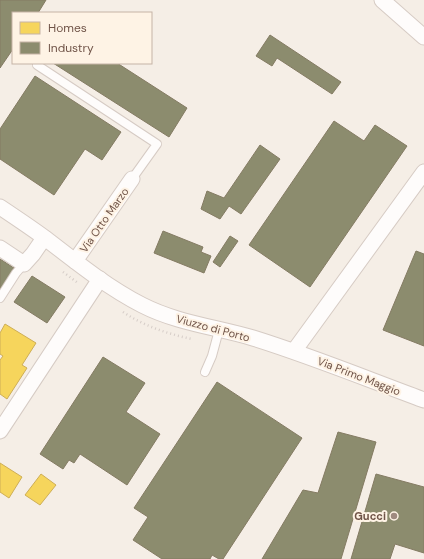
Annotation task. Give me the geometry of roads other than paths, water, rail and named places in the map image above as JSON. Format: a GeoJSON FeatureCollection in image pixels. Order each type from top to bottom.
{"type":"FeatureCollection","features":[{"type":"Feature","properties":{"kind":"street"},"geometry":{"type":"LineString","coordinates":[[382,0],[424,37]]}},
{"type":"Feature","properties":{"kind":"street"},"geometry":{"type":"LineString","coordinates":[[294,351],[424,172]]}},
{"type":"Feature","properties":{"kind":"street","name":"Via Otto Marzo"},"geometry":{"type":"LineString","coordinates":[[76,261],[132,180]]}},
{"type":"Feature","properties":{"kind":"street","name":"Via Otto Marzo"},"geometry":{"type":"LineString","coordinates":[[0,207],[100,280]]}},
{"type":"Feature","properties":{"kind":"street"},"geometry":{"type":"LineString","coordinates":[[0,248],[24,264],[44,238]]}},
{"type":"Feature","properties":{"kind":"street"},"geometry":{"type":"LineString","coordinates":[[0,431],[100,280]]}},
{"type":"Feature","properties":{"kind":"street","name":"Viuzzo di Porto"},"geometry":{"type":"LineString","coordinates":[[100,280],[141,305],[160,313],[219,330],[250,337],[294,351]]}},
{"type":"Feature","properties":{"kind":"street","name":"Via Primo Maggio"},"geometry":{"type":"LineString","coordinates":[[294,351],[424,400]]}},
{"type":"Feature","properties":{"kind":"lane"},"geometry":{"type":"LineString","coordinates":[[37,65],[157,144],[132,180]]}},
{"type":"Feature","properties":{"kind":"lane"},"geometry":{"type":"LineString","coordinates":[[0,298],[16,273],[24,264]]}},
{"type":"Feature","properties":{"kind":"lane"},"geometry":{"type":"LineString","coordinates":[[205,372],[212,356],[219,330]]}},
{"type":"Feature","properties":{"kind":"place","name":"Gucci"},"geometry":{"type":"Point","coordinates":[394,516]}}]}
